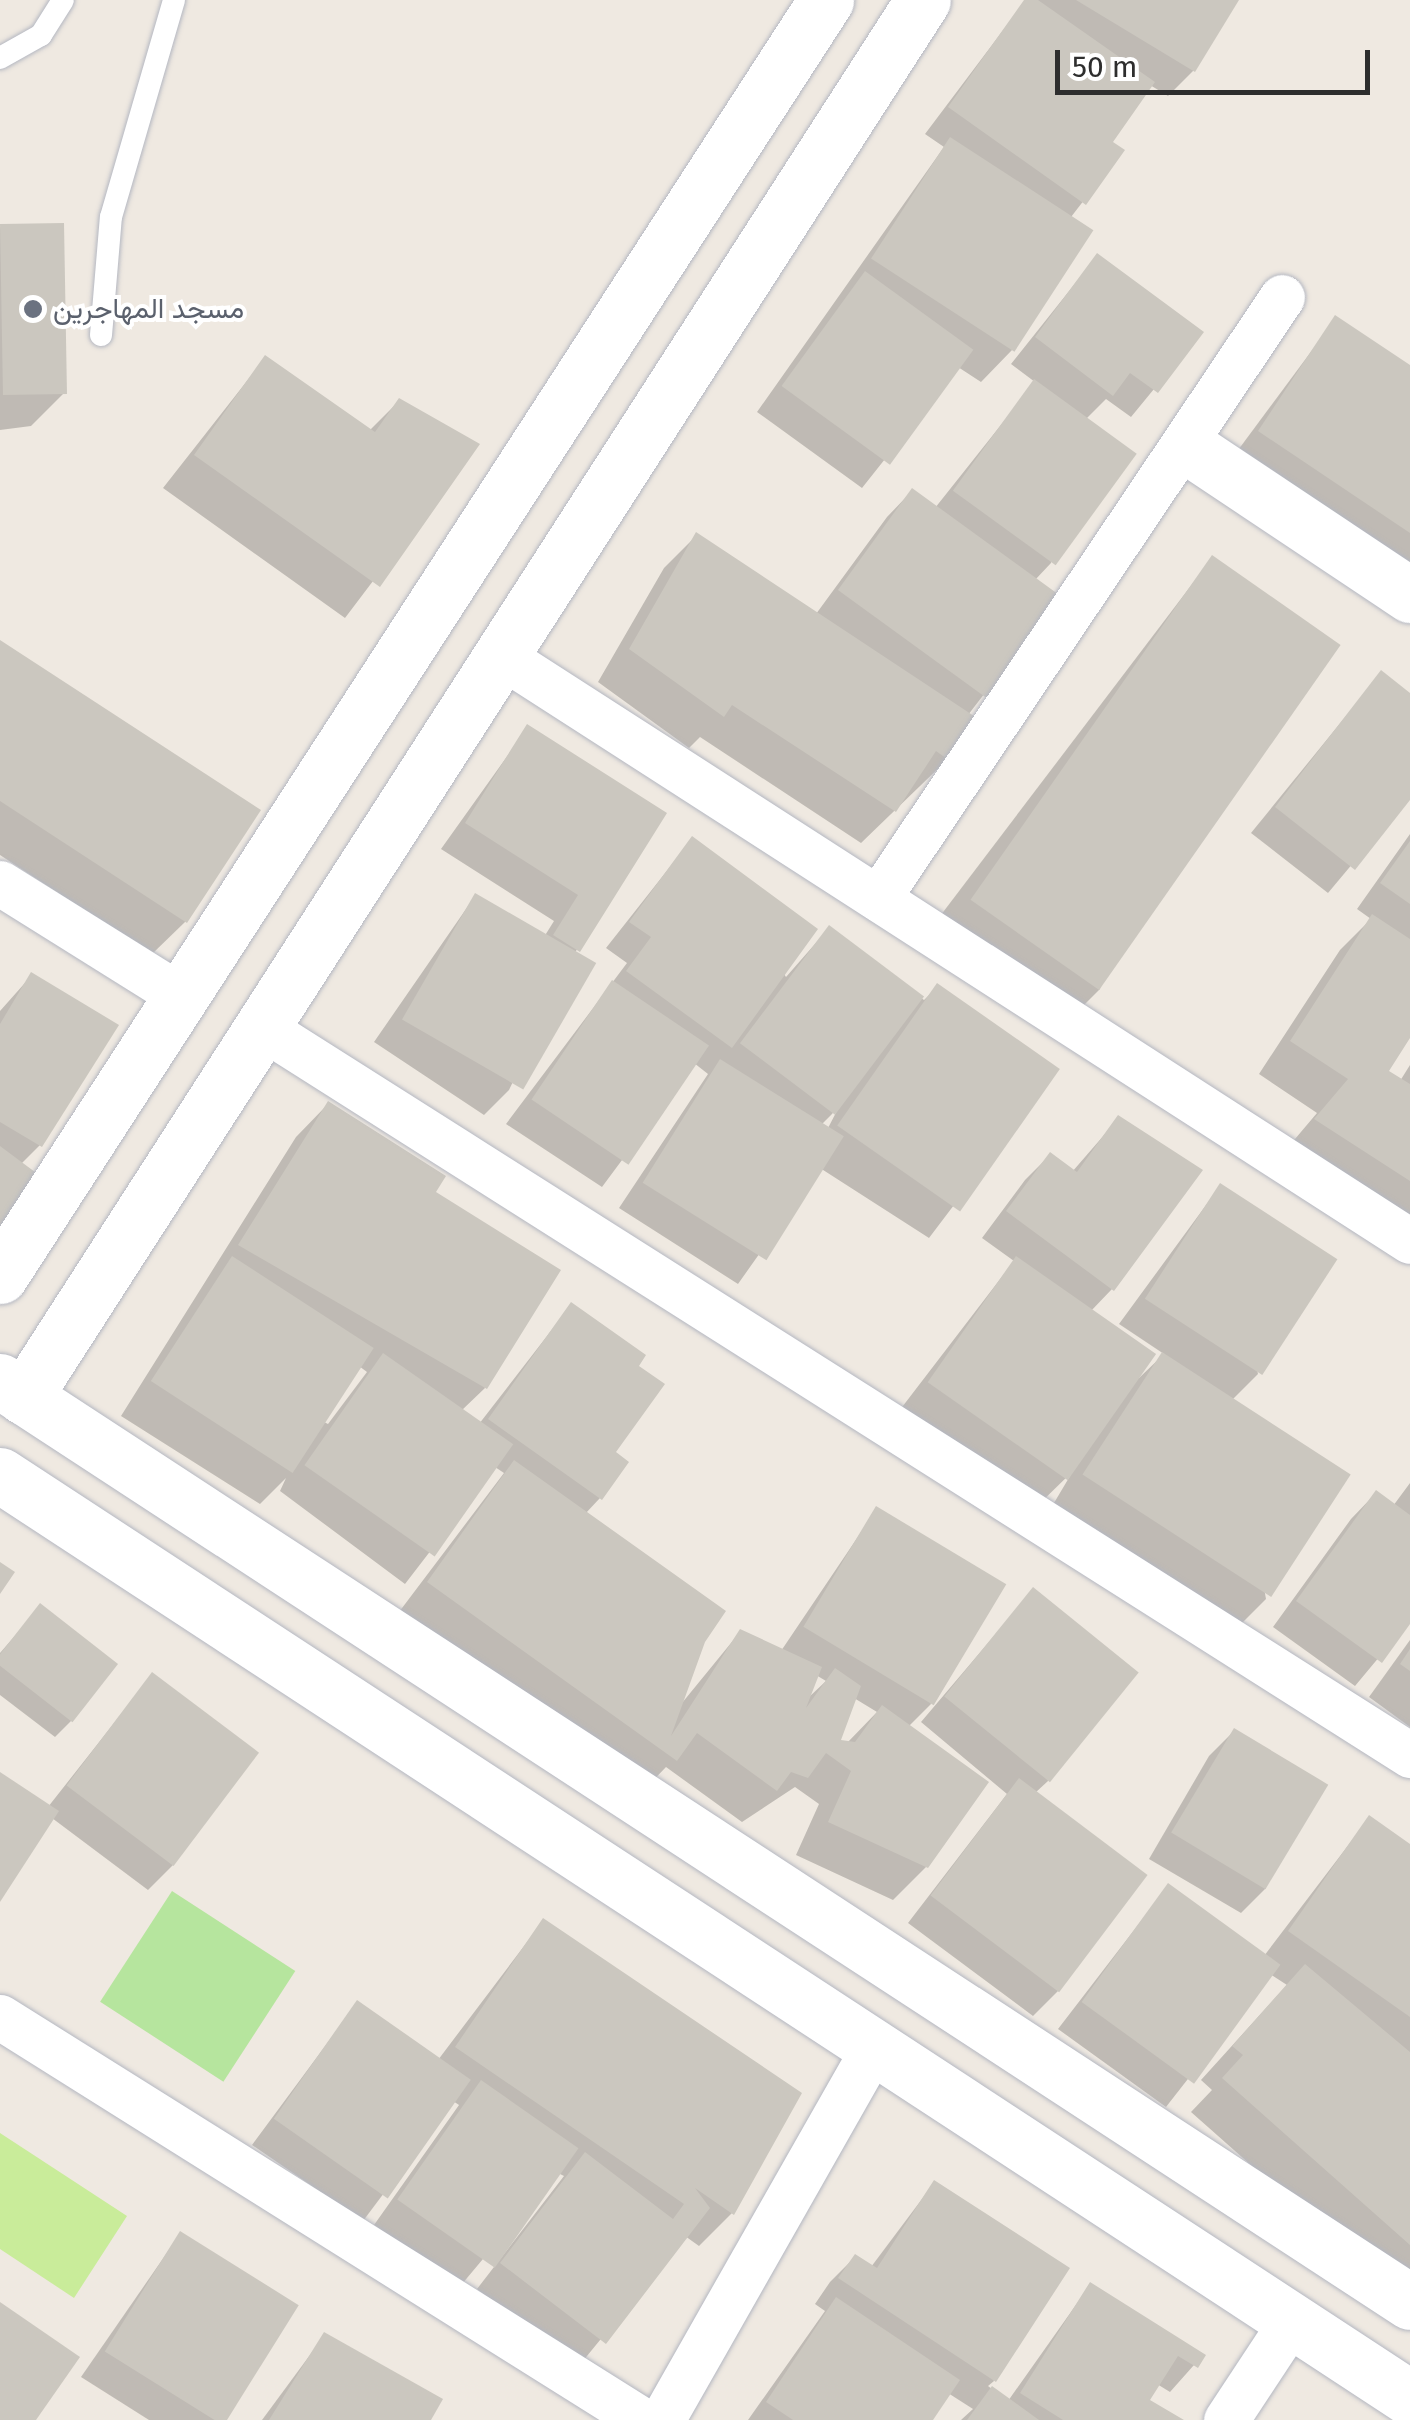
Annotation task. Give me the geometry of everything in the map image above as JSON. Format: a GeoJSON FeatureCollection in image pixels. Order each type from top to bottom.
{"type":"FeatureCollection","features":[{"type":"Feature","properties":{"kind":"street"},"geometry":{"type":"LineString","coordinates":[[0,1276],[826,0]]}},
{"type":"Feature","properties":{"kind":"street"},"geometry":{"type":"LineString","coordinates":[[923,0],[260,1026],[12,1389],[1410,2302]]}},
{"type":"Feature","properties":{"kind":"street"},"geometry":{"type":"LineString","coordinates":[[878,898],[1188,447],[1282,297]]}},
{"type":"Feature","properties":{"kind":"street"},"geometry":{"type":"LineString","coordinates":[[1188,447],[1410,594]]}},
{"type":"Feature","properties":{"kind":"street"},"geometry":{"type":"LineString","coordinates":[[500,654],[1410,1241]]}},
{"type":"Feature","properties":{"kind":"street"},"geometry":{"type":"LineString","coordinates":[[0,883],[180,996]]}},
{"type":"Feature","properties":{"kind":"street"},"geometry":{"type":"LineString","coordinates":[[260,1026],[1410,1756]]}},
{"type":"Feature","properties":{"kind":"street"},"geometry":{"type":"LineString","coordinates":[[0,1475],[1410,2398]]}},
{"type":"Feature","properties":{"kind":"street"},"geometry":{"type":"LineString","coordinates":[[0,2018],[642,2420]]}},
{"type":"Feature","properties":{"kind":"street"},"geometry":{"type":"LineString","coordinates":[[662,2420],[875,2045]]}},
{"type":"Feature","properties":{"kind":"street"},"geometry":{"type":"LineString","coordinates":[[1226,2420],[1292,2320]]}},
{"type":"Feature","properties":{"kind":"lane"},"geometry":{"type":"LineString","coordinates":[[0,58],[40,35],[63,0]]}},
{"type":"Feature","properties":{"kind":"lane"},"geometry":{"type":"LineString","coordinates":[[102,335],[110,217],[174,0]]}},
{"type":"Feature","properties":{"kind":"green space"},"geometry":{"type":"Polygon","coordinates":[[[172,1891],[295,1971],[223,2082],[100,2002],[172,1891]]]}},
{"type":"Feature","properties":{"kind":"green space"},"geometry":{"type":"Polygon","coordinates":[[[0,2133],[127,2216],[74,2298],[0,2249],[0,2133]]]}},
{"type":"Feature","properties":{"kind":"building"},"geometry":{"type":"Polygon","coordinates":[[[1024,0],[1038,0],[1155,82],[1113,142],[1125,150],[1086,205],[948,107],[1024,0]]]}},
{"type":"Feature","properties":{"kind":"building"},"geometry":{"type":"Polygon","coordinates":[[[1076,0],[1239,0],[1195,72],[1076,0]]]}},
{"type":"Feature","properties":{"kind":"building"},"geometry":{"type":"Polygon","coordinates":[[[950,137],[1093,230],[1014,352],[871,259],[950,137]]]}},
{"type":"Feature","properties":{"kind":"building","name":"مسجد المهاجرين"},"geometry":{"type":"Polygon","coordinates":[[[64,223],[67,394],[3,395],[0,224],[64,223]]]}},
{"type":"Feature","properties":{"kind":"building"},"geometry":{"type":"Polygon","coordinates":[[[1097,253],[1204,332],[1158,393],[1130,373],[1113,396],[1035,337],[1097,253]]]}},
{"type":"Feature","properties":{"kind":"building"},"geometry":{"type":"Polygon","coordinates":[[[865,271],[973,350],[890,465],[782,386],[865,271]]]}},
{"type":"Feature","properties":{"kind":"building"},"geometry":{"type":"Polygon","coordinates":[[[1335,315],[1410,365],[1410,533],[1258,431],[1335,315]]]}},
{"type":"Feature","properties":{"kind":"building"},"geometry":{"type":"Polygon","coordinates":[[[265,355],[375,432],[399,398],[480,444],[380,587],[194,455],[265,355]]]}},
{"type":"Feature","properties":{"kind":"building"},"geometry":{"type":"Polygon","coordinates":[[[1034,379],[1137,454],[1056,565],[953,491],[1034,379]]]}},
{"type":"Feature","properties":{"kind":"building"},"geometry":{"type":"Polygon","coordinates":[[[912,488],[1062,597],[988,699],[838,590],[912,488]]]}},
{"type":"Feature","properties":{"kind":"building"},"geometry":{"type":"Polygon","coordinates":[[[696,532],[977,718],[950,761],[936,751],[896,812],[732,705],[724,717],[629,649],[696,532]]]}},
{"type":"Feature","properties":{"kind":"building"},"geometry":{"type":"Polygon","coordinates":[[[1212,555],[1341,645],[1099,990],[971,900],[1212,555]]]}},
{"type":"Feature","properties":{"kind":"building"},"geometry":{"type":"Polygon","coordinates":[[[0,640],[261,810],[187,923],[0,801],[0,640]]]}},
{"type":"Feature","properties":{"kind":"building"},"geometry":{"type":"Polygon","coordinates":[[[1381,670],[1410,693],[1410,800],[1355,870],[1275,807],[1381,670]]]}},
{"type":"Feature","properties":{"kind":"building"},"geometry":{"type":"Polygon","coordinates":[[[527,724],[667,813],[580,952],[553,935],[578,895],[465,823],[527,724]]]}},
{"type":"Feature","properties":{"kind":"building"},"geometry":{"type":"Polygon","coordinates":[[[692,836],[818,929],[732,1048],[626,971],[651,937],[629,922],[692,836]]]}},
{"type":"Feature","properties":{"kind":"building"},"geometry":{"type":"Polygon","coordinates":[[[1410,841],[1410,904],[1380,883],[1410,841]]]}},
{"type":"Feature","properties":{"kind":"building"},"geometry":{"type":"Polygon","coordinates":[[[475,893],[596,963],[523,1089],[402,1019],[475,893]]]}},
{"type":"Feature","properties":{"kind":"building"},"geometry":{"type":"Polygon","coordinates":[[[1372,914],[1410,939],[1410,1038],[1389,1071],[1410,1084],[1410,1181],[1314,1119],[1348,1079],[1290,1041],[1372,914]]]}},
{"type":"Feature","properties":{"kind":"building"},"geometry":{"type":"Polygon","coordinates":[[[829,925],[924,997],[835,1115],[740,1043],[829,925]]]}},
{"type":"Feature","properties":{"kind":"building"},"geometry":{"type":"Polygon","coordinates":[[[31,972],[119,1025],[42,1147],[0,1122],[0,1024],[31,972]]]}},
{"type":"Feature","properties":{"kind":"building"},"geometry":{"type":"Polygon","coordinates":[[[612,980],[709,1045],[628,1165],[531,1099],[612,980]]]}},
{"type":"Feature","properties":{"kind":"building"},"geometry":{"type":"Polygon","coordinates":[[[937,983],[1060,1069],[960,1212],[837,1126],[937,983]]]}},
{"type":"Feature","properties":{"kind":"building"},"geometry":{"type":"Polygon","coordinates":[[[720,1059],[844,1136],[766,1260],[643,1183],[720,1059]]]}},
{"type":"Feature","properties":{"kind":"building"},"geometry":{"type":"Polygon","coordinates":[[[328,1101],[446,1176],[436,1192],[561,1270],[487,1389],[238,1245],[328,1101]]]}},
{"type":"Feature","properties":{"kind":"building"},"geometry":{"type":"Polygon","coordinates":[[[1118,1115],[1203,1170],[1114,1291],[1006,1211],[1050,1152],[1077,1172],[1118,1115]]]}},
{"type":"Feature","properties":{"kind":"building"},"geometry":{"type":"Polygon","coordinates":[[[0,1146],[43,1178],[0,1236],[0,1146]]]}},
{"type":"Feature","properties":{"kind":"building"},"geometry":{"type":"Polygon","coordinates":[[[1220,1183],[1337,1259],[1262,1375],[1145,1299],[1220,1183]]]}},
{"type":"Feature","properties":{"kind":"building"},"geometry":{"type":"Polygon","coordinates":[[[232,1256],[374,1348],[293,1473],[151,1381],[232,1256]]]}},
{"type":"Feature","properties":{"kind":"building"},"geometry":{"type":"Polygon","coordinates":[[[1016,1256],[1156,1354],[1068,1480],[928,1382],[1016,1256]]]}},
{"type":"Feature","properties":{"kind":"building"},"geometry":{"type":"Polygon","coordinates":[[[571,1302],[646,1355],[639,1366],[665,1384],[616,1452],[629,1462],[602,1500],[488,1419],[571,1302]]]}},
{"type":"Feature","properties":{"kind":"building"},"geometry":{"type":"Polygon","coordinates":[[[1162,1352],[1351,1475],[1271,1597],[1082,1474],[1162,1352]]]}},
{"type":"Feature","properties":{"kind":"building"},"geometry":{"type":"Polygon","coordinates":[[[383,1353],[513,1444],[435,1556],[304,1465],[383,1353]]]}},
{"type":"Feature","properties":{"kind":"building"},"geometry":{"type":"Polygon","coordinates":[[[514,1460],[726,1611],[705,1642],[671,1736],[740,1629],[822,1667],[806,1708],[835,1668],[861,1686],[841,1740],[855,1742],[882,1705],[989,1782],[928,1868],[828,1822],[851,1771],[826,1753],[808,1778],[791,1772],[777,1791],[697,1733],[677,1761],[427,1582],[514,1460]]]}},
{"type":"Feature","properties":{"kind":"building"},"geometry":{"type":"Polygon","coordinates":[[[1376,1490],[1410,1515],[1410,1624],[1382,1663],[1296,1601],[1376,1490]]]}},
{"type":"Feature","properties":{"kind":"building"},"geometry":{"type":"Polygon","coordinates":[[[876,1506],[1006,1584],[934,1705],[803,1627],[876,1506]]]}},
{"type":"Feature","properties":{"kind":"building"},"geometry":{"type":"Polygon","coordinates":[[[0,1562],[15,1572],[0,1594],[0,1562]]]}},
{"type":"Feature","properties":{"kind":"building"},"geometry":{"type":"Polygon","coordinates":[[[1033,1587],[1139,1673],[1050,1782],[944,1697],[1033,1587]]]}},
{"type":"Feature","properties":{"kind":"building"},"geometry":{"type":"Polygon","coordinates":[[[40,1603],[118,1664],[72,1722],[0,1666],[0,1654],[40,1603]]]}},
{"type":"Feature","properties":{"kind":"building"},"geometry":{"type":"Polygon","coordinates":[[[1410,1649],[1410,1671],[1400,1664],[1410,1649]]]}},
{"type":"Feature","properties":{"kind":"building"},"geometry":{"type":"Polygon","coordinates":[[[152,1672],[259,1753],[174,1866],[67,1785],[152,1672]]]}},
{"type":"Feature","properties":{"kind":"building"},"geometry":{"type":"Polygon","coordinates":[[[1234,1728],[1328,1785],[1265,1889],[1171,1833],[1234,1728]]]}},
{"type":"Feature","properties":{"kind":"building"},"geometry":{"type":"Polygon","coordinates":[[[0,1772],[59,1811],[0,1902],[0,1772]]]}},
{"type":"Feature","properties":{"kind":"building"},"geometry":{"type":"Polygon","coordinates":[[[1019,1778],[1148,1875],[1059,1992],[931,1895],[1019,1778]]]}},
{"type":"Feature","properties":{"kind":"building"},"geometry":{"type":"Polygon","coordinates":[[[1369,1815],[1410,1844],[1410,2017],[1288,1931],[1369,1815]]]}},
{"type":"Feature","properties":{"kind":"building"},"geometry":{"type":"Polygon","coordinates":[[[1168,1883],[1280,1965],[1194,2084],[1082,2002],[1168,1883]]]}},
{"type":"Feature","properties":{"kind":"building"},"geometry":{"type":"Polygon","coordinates":[[[543,1918],[802,2093],[734,2215],[695,2188],[710,2208],[606,2344],[500,2263],[585,2152],[673,2219],[684,2204],[455,2047],[543,1918]]]}},
{"type":"Feature","properties":{"kind":"building"},"geometry":{"type":"Polygon","coordinates":[[[1305,1964],[1410,2052],[1410,2245],[1222,2078],[1243,2055],[1232,2046],[1305,1964]]]}},
{"type":"Feature","properties":{"kind":"building"},"geometry":{"type":"Polygon","coordinates":[[[357,2000],[471,2080],[388,2199],[274,2119],[357,2000]]]}},
{"type":"Feature","properties":{"kind":"building"},"geometry":{"type":"Polygon","coordinates":[[[481,2080],[578,2148],[495,2268],[397,2200],[481,2080]]]}},
{"type":"Feature","properties":{"kind":"building"},"geometry":{"type":"Polygon","coordinates":[[[934,2180],[1070,2268],[996,2382],[838,2278],[855,2254],[877,2268],[934,2180]]]}},
{"type":"Feature","properties":{"kind":"building"},"geometry":{"type":"Polygon","coordinates":[[[180,2231],[299,2305],[227,2420],[214,2420],[105,2351],[180,2231]]]}},
{"type":"Feature","properties":{"kind":"building"},"geometry":{"type":"Polygon","coordinates":[[[1090,2282],[1206,2355],[1198,2368],[1178,2356],[1150,2400],[1184,2420],[1063,2420],[1020,2393],[1090,2282]]]}},
{"type":"Feature","properties":{"kind":"building"},"geometry":{"type":"Polygon","coordinates":[[[836,2297],[960,2380],[933,2420],[793,2420],[766,2402],[836,2297]]]}},
{"type":"Feature","properties":{"kind":"building"},"geometry":{"type":"Polygon","coordinates":[[[0,2302],[80,2357],[36,2420],[0,2420],[0,2302]]]}},
{"type":"Feature","properties":{"kind":"building"},"geometry":{"type":"Polygon","coordinates":[[[324,2332],[443,2399],[431,2420],[269,2420],[324,2332]]]}},
{"type":"Feature","properties":{"kind":"building"},"geometry":{"type":"Polygon","coordinates":[[[992,2386],[1039,2420],[967,2420],[992,2386]]]}},
{"type":"Feature","properties":{"kind":"place","name":"مسجد المهاجرين"},"geometry":{"type":"Point","coordinates":[33,309]}}]}
